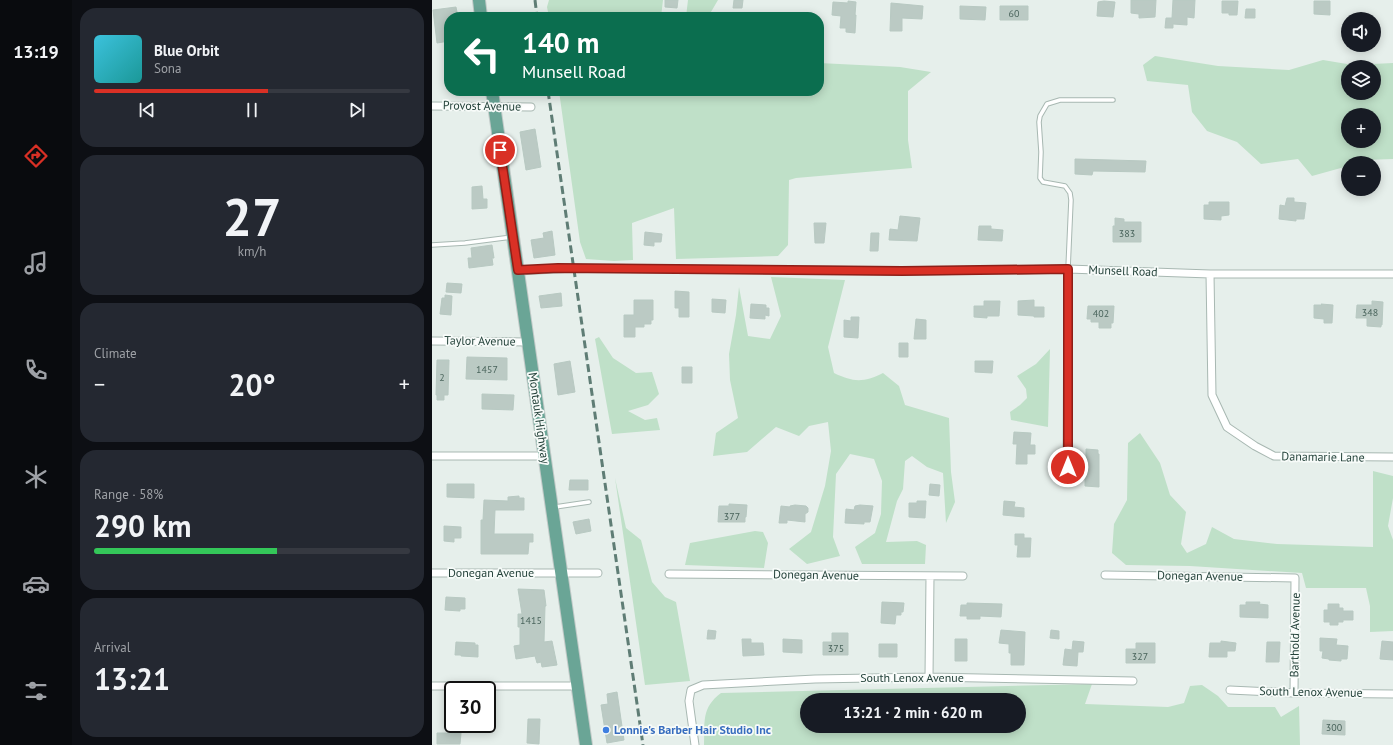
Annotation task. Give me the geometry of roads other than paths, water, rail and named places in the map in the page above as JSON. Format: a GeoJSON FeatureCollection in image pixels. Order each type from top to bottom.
{"type":"FeatureCollection","features":[{"type":"Feature","properties":{"kind":"main road"},"geometry":{"type":"LineString","coordinates":[[479,0],[480,12]]}},
{"type":"Feature","properties":{"kind":"main road","name":"Montauk Highway"},"geometry":{"type":"LineString","coordinates":[[493,96],[586,745]]}},
{"type":"Feature","properties":{"kind":"street","name":"Provost Avenue"},"geometry":{"type":"LineString","coordinates":[[432,106],[531,107]]}},
{"type":"Feature","properties":{"kind":"street","name":"Munsell Road"},"geometry":{"type":"LineString","coordinates":[[518,270],[558,268],[902,271],[1068,269],[1210,274],[1393,274]]}},
{"type":"Feature","properties":{"kind":"street"},"geometry":{"type":"LineString","coordinates":[[1068,269],[1068,467]]}},
{"type":"Feature","properties":{"kind":"street","name":"Danamarie Lane"},"geometry":{"type":"LineString","coordinates":[[1210,274],[1212,395],[1227,427],[1255,446],[1274,456],[1393,458]]}},
{"type":"Feature","properties":{"kind":"street","name":"Taylor Avenue"},"geometry":{"type":"LineString","coordinates":[[432,341],[528,342]]}},
{"type":"Feature","properties":{"kind":"street"},"geometry":{"type":"LineString","coordinates":[[432,456],[544,456]]}},
{"type":"Feature","properties":{"kind":"street","name":"Donegan Avenue"},"geometry":{"type":"LineString","coordinates":[[432,573],[598,573]]}},
{"type":"Feature","properties":{"kind":"street","name":"Donegan Avenue"},"geometry":{"type":"LineString","coordinates":[[669,574],[963,576]]}},
{"type":"Feature","properties":{"kind":"street","name":"Donegan Avenue"},"geometry":{"type":"LineString","coordinates":[[1105,575],[1295,578]]}},
{"type":"Feature","properties":{"kind":"street"},"geometry":{"type":"LineString","coordinates":[[929,677],[930,576]]}},
{"type":"Feature","properties":{"kind":"street","name":"Barthold Avenue"},"geometry":{"type":"LineString","coordinates":[[1294,693],[1295,578]]}},
{"type":"Feature","properties":{"kind":"street","name":"South Lenox Avenue"},"geometry":{"type":"LineString","coordinates":[[695,745],[689,701],[691,690],[703,685],[929,677],[1133,681]]}},
{"type":"Feature","properties":{"kind":"street"},"geometry":{"type":"LineString","coordinates":[[432,686],[578,686]]}},
{"type":"Feature","properties":{"kind":"street","name":"South Lenox Avenue"},"geometry":{"type":"LineString","coordinates":[[1230,690],[1294,693],[1393,694]]}},
{"type":"Feature","properties":{"kind":"lane"},"geometry":{"type":"LineString","coordinates":[[1068,269],[1071,200],[1068,188],[1065,186],[1043,182],[1040,178],[1040,116],[1047,104],[1056,101],[1113,100]]}},
{"type":"Feature","properties":{"kind":"lane"},"geometry":{"type":"LineString","coordinates":[[432,245],[465,243],[513,237]]}},
{"type":"Feature","properties":{"kind":"lane"},"geometry":{"type":"LineString","coordinates":[[552,507],[589,502]]}},
{"type":"Feature","properties":{"kind":"railway"},"geometry":{"type":"LineString","coordinates":[[535,0],[536,12]]}},
{"type":"Feature","properties":{"kind":"railway"},"geometry":{"type":"LineString","coordinates":[[549,96],[643,745]]}},
{"type":"Feature","properties":{"kind":"place","name":"Lonnie's Barber Hair Studio Inc"},"geometry":{"type":"Point","coordinates":[606,730]}}]}
